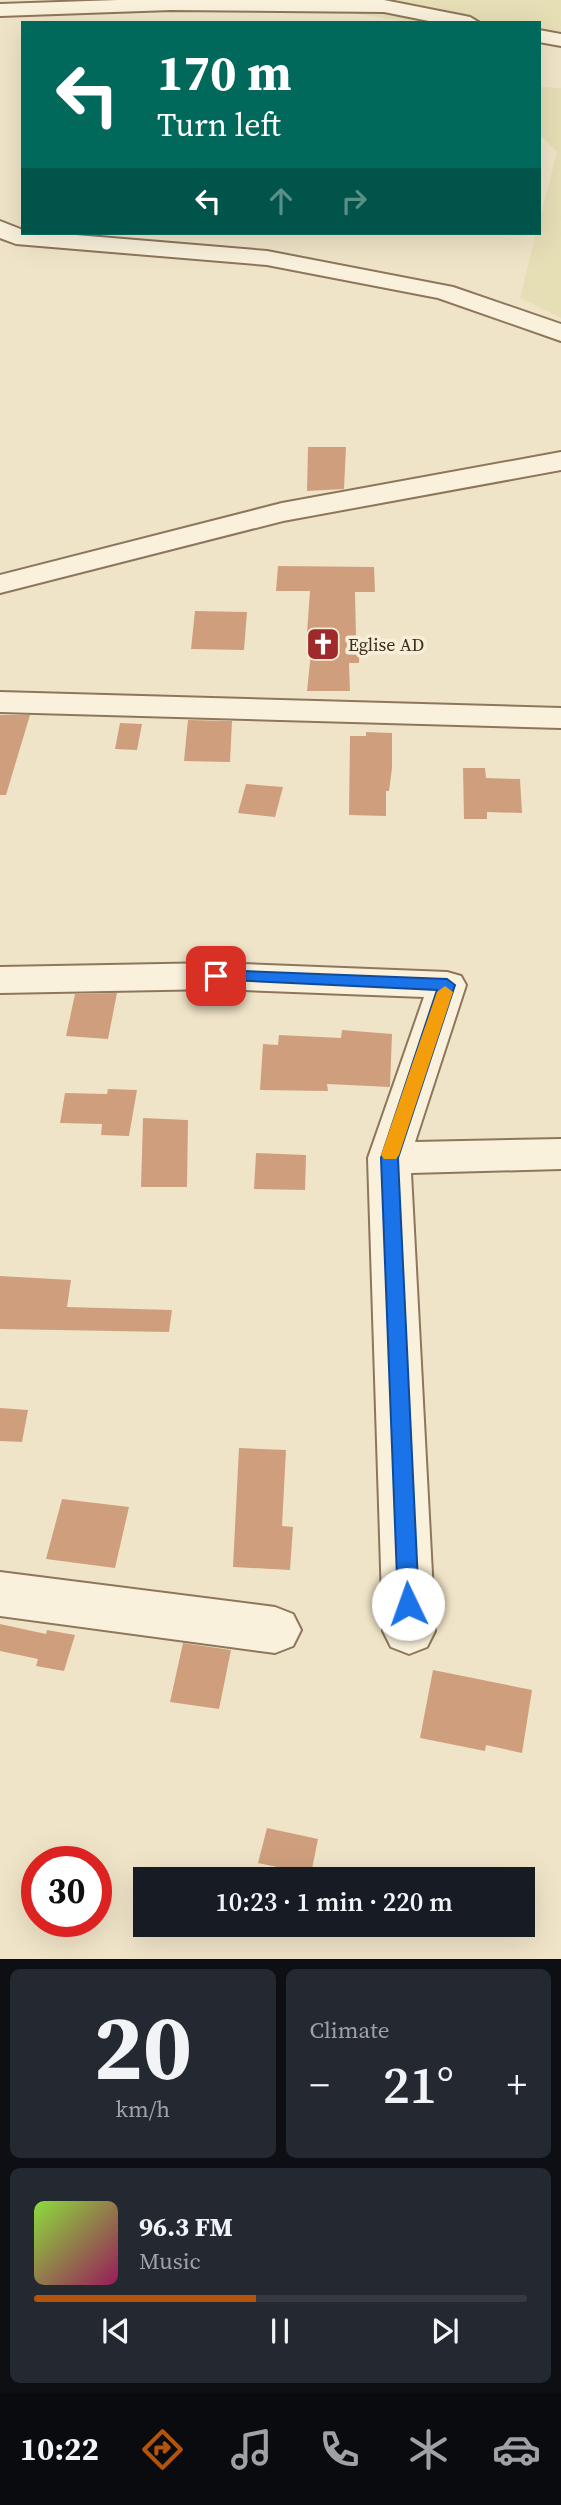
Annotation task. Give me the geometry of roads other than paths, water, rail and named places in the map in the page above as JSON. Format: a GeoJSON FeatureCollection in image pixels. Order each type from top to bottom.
{"type":"FeatureCollection","features":[{"type":"Feature","properties":{"kind":"street"},"geometry":{"type":"LineString","coordinates":[[0,10],[171,4],[384,6],[460,21]]}},
{"type":"Feature","properties":{"kind":"street"},"geometry":{"type":"LineString","coordinates":[[541,36],[561,40]]}},
{"type":"Feature","properties":{"kind":"street"},"geometry":{"type":"LineString","coordinates":[[0,228],[16,237],[267,258],[444,292],[561,332]]}},
{"type":"Feature","properties":{"kind":"street"},"geometry":{"type":"LineString","coordinates":[[0,584],[282,512],[561,461]]}},
{"type":"Feature","properties":{"kind":"street"},"geometry":{"type":"LineString","coordinates":[[0,702],[561,718]]}},
{"type":"Feature","properties":{"kind":"street"},"geometry":{"type":"LineString","coordinates":[[0,980],[216,976],[447,985],[389,1158],[409,1631]]}},
{"type":"Feature","properties":{"kind":"street"},"geometry":{"type":"LineString","coordinates":[[389,1158],[561,1154]]}},
{"type":"Feature","properties":{"kind":"street"},"geometry":{"type":"LineString","coordinates":[[0,1594],[275,1630]]}},
{"type":"Feature","properties":{"kind":"place","name":"Eglise AD"},"geometry":{"type":"Point","coordinates":[323,644]}}]}
